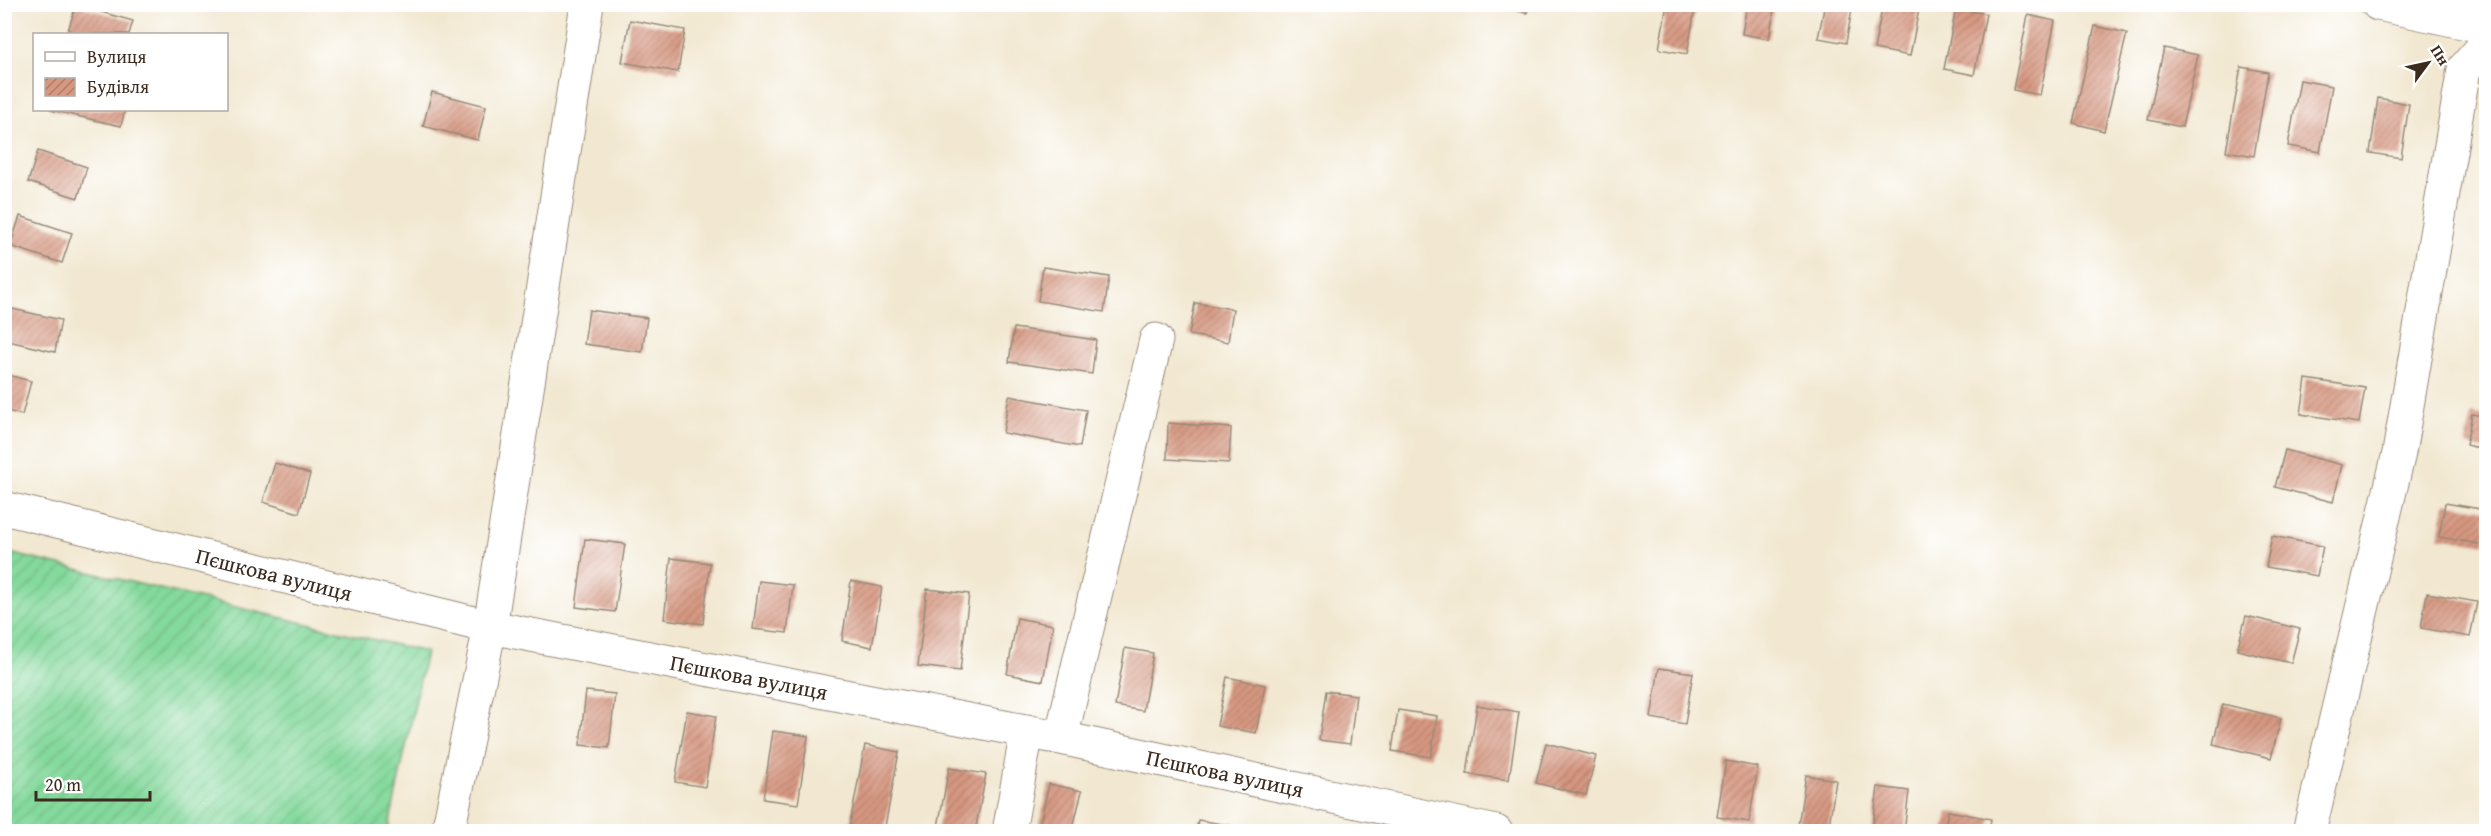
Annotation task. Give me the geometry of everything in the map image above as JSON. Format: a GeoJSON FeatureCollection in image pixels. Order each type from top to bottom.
{"type":"FeatureCollection","features":[{"type":"Feature","properties":{"kind":"street"},"geometry":{"type":"LineString","coordinates":[[448,831],[490,627],[587,4]]}},
{"type":"Feature","properties":{"kind":"street"},"geometry":{"type":"LineString","coordinates":[[2378,4],[2487,27]]}},
{"type":"Feature","properties":{"kind":"street"},"geometry":{"type":"LineString","coordinates":[[2309,831],[2399,453],[2464,69],[2487,44]]}},
{"type":"Feature","properties":{"kind":"street"},"geometry":{"type":"LineString","coordinates":[[1061,738],[1156,340]]}},
{"type":"Feature","properties":{"kind":"street","name":"Пєшкова вулиця"},"geometry":{"type":"LineString","coordinates":[[4,508],[490,627],[1027,731],[1496,831]]}},
{"type":"Feature","properties":{"kind":"street"},"geometry":{"type":"LineString","coordinates":[[1009,831],[1027,731]]}},
{"type":"Feature","properties":{"kind":"green space"},"geometry":{"type":"Polygon","coordinates":[[[5,552],[426,652],[388,831],[5,831],[5,552]]]}},
{"type":"Feature","properties":{"kind":"building"},"geometry":{"type":"Polygon","coordinates":[[[1496,4],[1529,4],[1527,13],[1496,4]]]}},
{"type":"Feature","properties":{"kind":"building"},"geometry":{"type":"Polygon","coordinates":[[[1667,4],[1696,4],[1687,54],[1659,49],[1667,4]]]}},
{"type":"Feature","properties":{"kind":"building"},"geometry":{"type":"Polygon","coordinates":[[[1747,4],[1775,4],[1769,39],[1742,34],[1747,4]]]}},
{"type":"Feature","properties":{"kind":"building"},"geometry":{"type":"Polygon","coordinates":[[[1825,4],[1853,4],[1846,43],[1818,38],[1825,4]]]}},
{"type":"Feature","properties":{"kind":"building"},"geometry":{"type":"Polygon","coordinates":[[[1883,4],[1920,4],[1910,56],[1874,49],[1883,4]]]}},
{"type":"Feature","properties":{"kind":"building"},"geometry":{"type":"Polygon","coordinates":[[[76,5],[133,21],[129,33],[67,33],[76,5]]]}},
{"type":"Feature","properties":{"kind":"building"},"geometry":{"type":"Polygon","coordinates":[[[1956,8],[1986,14],[1974,75],[1944,69],[1956,8]]]}},
{"type":"Feature","properties":{"kind":"building"},"geometry":{"type":"Polygon","coordinates":[[[2028,15],[2055,21],[2040,95],[2013,90],[2028,15]]]}},
{"type":"Feature","properties":{"kind":"building"},"geometry":{"type":"Polygon","coordinates":[[[630,20],[685,30],[678,72],[622,62],[630,20]]]}},
{"type":"Feature","properties":{"kind":"building"},"geometry":{"type":"Polygon","coordinates":[[[2095,26],[2127,33],[2104,131],[2073,123],[2095,26]]]}},
{"type":"Feature","properties":{"kind":"building"},"geometry":{"type":"Polygon","coordinates":[[[2164,48],[2198,55],[2182,127],[2148,120],[2164,48]]]}},
{"type":"Feature","properties":{"kind":"building"},"geometry":{"type":"Polygon","coordinates":[[[2241,67],[2268,72],[2254,156],[2226,151],[2241,67]]]}},
{"type":"Feature","properties":{"kind":"building"},"geometry":{"type":"Polygon","coordinates":[[[2300,80],[2332,86],[2320,152],[2288,146],[2300,80]]]}},
{"type":"Feature","properties":{"kind":"building"},"geometry":{"type":"Polygon","coordinates":[[[432,92],[486,106],[478,140],[423,126],[432,92]]]}},
{"type":"Feature","properties":{"kind":"building"},"geometry":{"type":"Polygon","coordinates":[[[2378,98],[2409,104],[2401,158],[2370,153],[2378,98]]]}},
{"type":"Feature","properties":{"kind":"building"},"geometry":{"type":"Polygon","coordinates":[[[54,111],[125,111],[121,126],[54,111]]]}},
{"type":"Feature","properties":{"kind":"building"},"geometry":{"type":"Polygon","coordinates":[[[38,151],[87,167],[78,198],[28,182],[38,151]]]}},
{"type":"Feature","properties":{"kind":"building"},"geometry":{"type":"Polygon","coordinates":[[[20,216],[72,233],[62,263],[10,246],[20,216]]]}},
{"type":"Feature","properties":{"kind":"building"},"geometry":{"type":"Polygon","coordinates":[[[1043,267],[1109,277],[1104,312],[1038,301],[1043,267]]]}},
{"type":"Feature","properties":{"kind":"building"},"geometry":{"type":"Polygon","coordinates":[[[1195,303],[1233,309],[1228,342],[1189,335],[1195,303]]]}},
{"type":"Feature","properties":{"kind":"building"},"geometry":{"type":"Polygon","coordinates":[[[4,307],[61,320],[55,352],[4,340],[4,307]]]}},
{"type":"Feature","properties":{"kind":"building"},"geometry":{"type":"Polygon","coordinates":[[[589,310],[647,318],[642,352],[584,344],[589,310]]]}},
{"type":"Feature","properties":{"kind":"building"},"geometry":{"type":"Polygon","coordinates":[[[1014,328],[1096,340],[1092,374],[1009,362],[1014,328]]]}},
{"type":"Feature","properties":{"kind":"building"},"geometry":{"type":"Polygon","coordinates":[[[4,374],[31,381],[22,415],[4,410],[4,374]]]}},
{"type":"Feature","properties":{"kind":"building"},"geometry":{"type":"Polygon","coordinates":[[[2306,379],[2365,388],[2359,423],[2301,414],[2306,379]]]}},
{"type":"Feature","properties":{"kind":"building"},"geometry":{"type":"Polygon","coordinates":[[[1009,396],[1086,410],[1080,447],[1003,433],[1009,396]]]}},
{"type":"Feature","properties":{"kind":"building"},"geometry":{"type":"Polygon","coordinates":[[[2472,414],[2486,417],[2486,450],[2466,445],[2472,414]]]}},
{"type":"Feature","properties":{"kind":"building"},"geometry":{"type":"Polygon","coordinates":[[[1168,423],[1231,428],[1229,463],[1167,459],[1168,423]]]}},
{"type":"Feature","properties":{"kind":"building"},"geometry":{"type":"Polygon","coordinates":[[[2285,450],[2342,465],[2333,502],[2275,487],[2285,450]]]}},
{"type":"Feature","properties":{"kind":"building"},"geometry":{"type":"Polygon","coordinates":[[[275,463],[310,474],[299,513],[263,502],[275,463]]]}},
{"type":"Feature","properties":{"kind":"building"},"geometry":{"type":"Polygon","coordinates":[[[2445,503],[2486,510],[2485,545],[2439,537],[2445,503]]]}},
{"type":"Feature","properties":{"kind":"building"},"geometry":{"type":"Polygon","coordinates":[[[2272,536],[2323,546],[2317,576],[2266,567],[2272,536]]]}},
{"type":"Feature","properties":{"kind":"building"},"geometry":{"type":"Polygon","coordinates":[[[585,539],[625,544],[615,612],[576,607],[585,539]]]}},
{"type":"Feature","properties":{"kind":"building"},"geometry":{"type":"Polygon","coordinates":[[[671,558],[710,563],[703,624],[664,619],[671,558]]]}},
{"type":"Feature","properties":{"kind":"building"},"geometry":{"type":"Polygon","coordinates":[[[759,581],[793,585],[787,633],[753,629],[759,581]]]}},
{"type":"Feature","properties":{"kind":"building"},"geometry":{"type":"Polygon","coordinates":[[[851,581],[882,587],[872,647],[842,641],[851,581]]]}},
{"type":"Feature","properties":{"kind":"building"},"geometry":{"type":"Polygon","coordinates":[[[927,589],[969,594],[960,671],[918,666],[927,589]]]}},
{"type":"Feature","properties":{"kind":"building"},"geometry":{"type":"Polygon","coordinates":[[[2427,593],[2477,602],[2470,637],[2421,628],[2427,593]]]}},
{"type":"Feature","properties":{"kind":"building"},"geometry":{"type":"Polygon","coordinates":[[[2246,616],[2300,629],[2291,663],[2237,650],[2246,616]]]}},
{"type":"Feature","properties":{"kind":"building"},"geometry":{"type":"Polygon","coordinates":[[[1017,618],[1053,625],[1043,681],[1007,674],[1017,618]]]}},
{"type":"Feature","properties":{"kind":"building"},"geometry":{"type":"Polygon","coordinates":[[[1125,648],[1153,653],[1143,711],[1115,706],[1125,648]]]}},
{"type":"Feature","properties":{"kind":"building"},"geometry":{"type":"Polygon","coordinates":[[[1659,668],[1693,673],[1685,724],[1651,718],[1659,668]]]}},
{"type":"Feature","properties":{"kind":"building"},"geometry":{"type":"Polygon","coordinates":[[[1227,677],[1265,685],[1256,733],[1217,726],[1227,677]]]}},
{"type":"Feature","properties":{"kind":"building"},"geometry":{"type":"Polygon","coordinates":[[[586,691],[615,694],[609,748],[580,745],[586,691]]]}},
{"type":"Feature","properties":{"kind":"building"},"geometry":{"type":"Polygon","coordinates":[[[1326,691],[1356,695],[1350,744],[1319,740],[1326,691]]]}},
{"type":"Feature","properties":{"kind":"building"},"geometry":{"type":"Polygon","coordinates":[[[2223,704],[2281,718],[2271,758],[2213,744],[2223,704]]]}},
{"type":"Feature","properties":{"kind":"building"},"geometry":{"type":"Polygon","coordinates":[[[1477,705],[1519,712],[1509,780],[1467,774],[1477,705]]]}},
{"type":"Feature","properties":{"kind":"building"},"geometry":{"type":"Polygon","coordinates":[[[1398,710],[1437,716],[1431,757],[1392,751],[1398,710]]]}},
{"type":"Feature","properties":{"kind":"building"},"geometry":{"type":"Polygon","coordinates":[[[687,711],[716,716],[705,787],[675,782],[687,711]]]}},
{"type":"Feature","properties":{"kind":"building"},"geometry":{"type":"Polygon","coordinates":[[[773,731],[808,736],[798,804],[763,799],[773,731]]]}},
{"type":"Feature","properties":{"kind":"building"},"geometry":{"type":"Polygon","coordinates":[[[1546,743],[1596,756],[1586,795],[1536,783],[1546,743]]]}},
{"type":"Feature","properties":{"kind":"building"},"geometry":{"type":"Polygon","coordinates":[[[865,745],[899,752],[884,832],[849,829],[865,745]]]}},
{"type":"Feature","properties":{"kind":"building"},"geometry":{"type":"Polygon","coordinates":[[[1726,761],[1758,767],[1749,822],[1717,817],[1726,761]]]}},
{"type":"Feature","properties":{"kind":"building"},"geometry":{"type":"Polygon","coordinates":[[[949,768],[986,774],[975,832],[937,832],[949,768]]]}},
{"type":"Feature","properties":{"kind":"building"},"geometry":{"type":"Polygon","coordinates":[[[1806,775],[1836,780],[1828,832],[1797,832],[1806,775]]]}},
{"type":"Feature","properties":{"kind":"building"},"geometry":{"type":"Polygon","coordinates":[[[1049,784],[1082,791],[1072,832],[1038,832],[1049,784]]]}},
{"type":"Feature","properties":{"kind":"building"},"geometry":{"type":"Polygon","coordinates":[[[1878,787],[1909,791],[1904,832],[1872,832],[1878,787]]]}},
{"type":"Feature","properties":{"kind":"building"},"geometry":{"type":"Polygon","coordinates":[[[1948,811],[1991,819],[1989,832],[1944,832],[1948,811]]]}},
{"type":"Feature","properties":{"kind":"building"},"geometry":{"type":"Polygon","coordinates":[[[1198,820],[1241,827],[1240,832],[1196,832],[1198,820]]]}},
{"type":"Feature","properties":{"kind":"building"},"geometry":{"type":"Polygon","coordinates":[[[2043,826],[2063,831],[2063,832],[2042,832],[2043,826]]]}},
{"type":"Feature","properties":{"kind":"building"},"geometry":{"type":"Polygon","coordinates":[[[2097,827],[2114,830],[2113,832],[2096,832],[2097,827]]]}}]}
